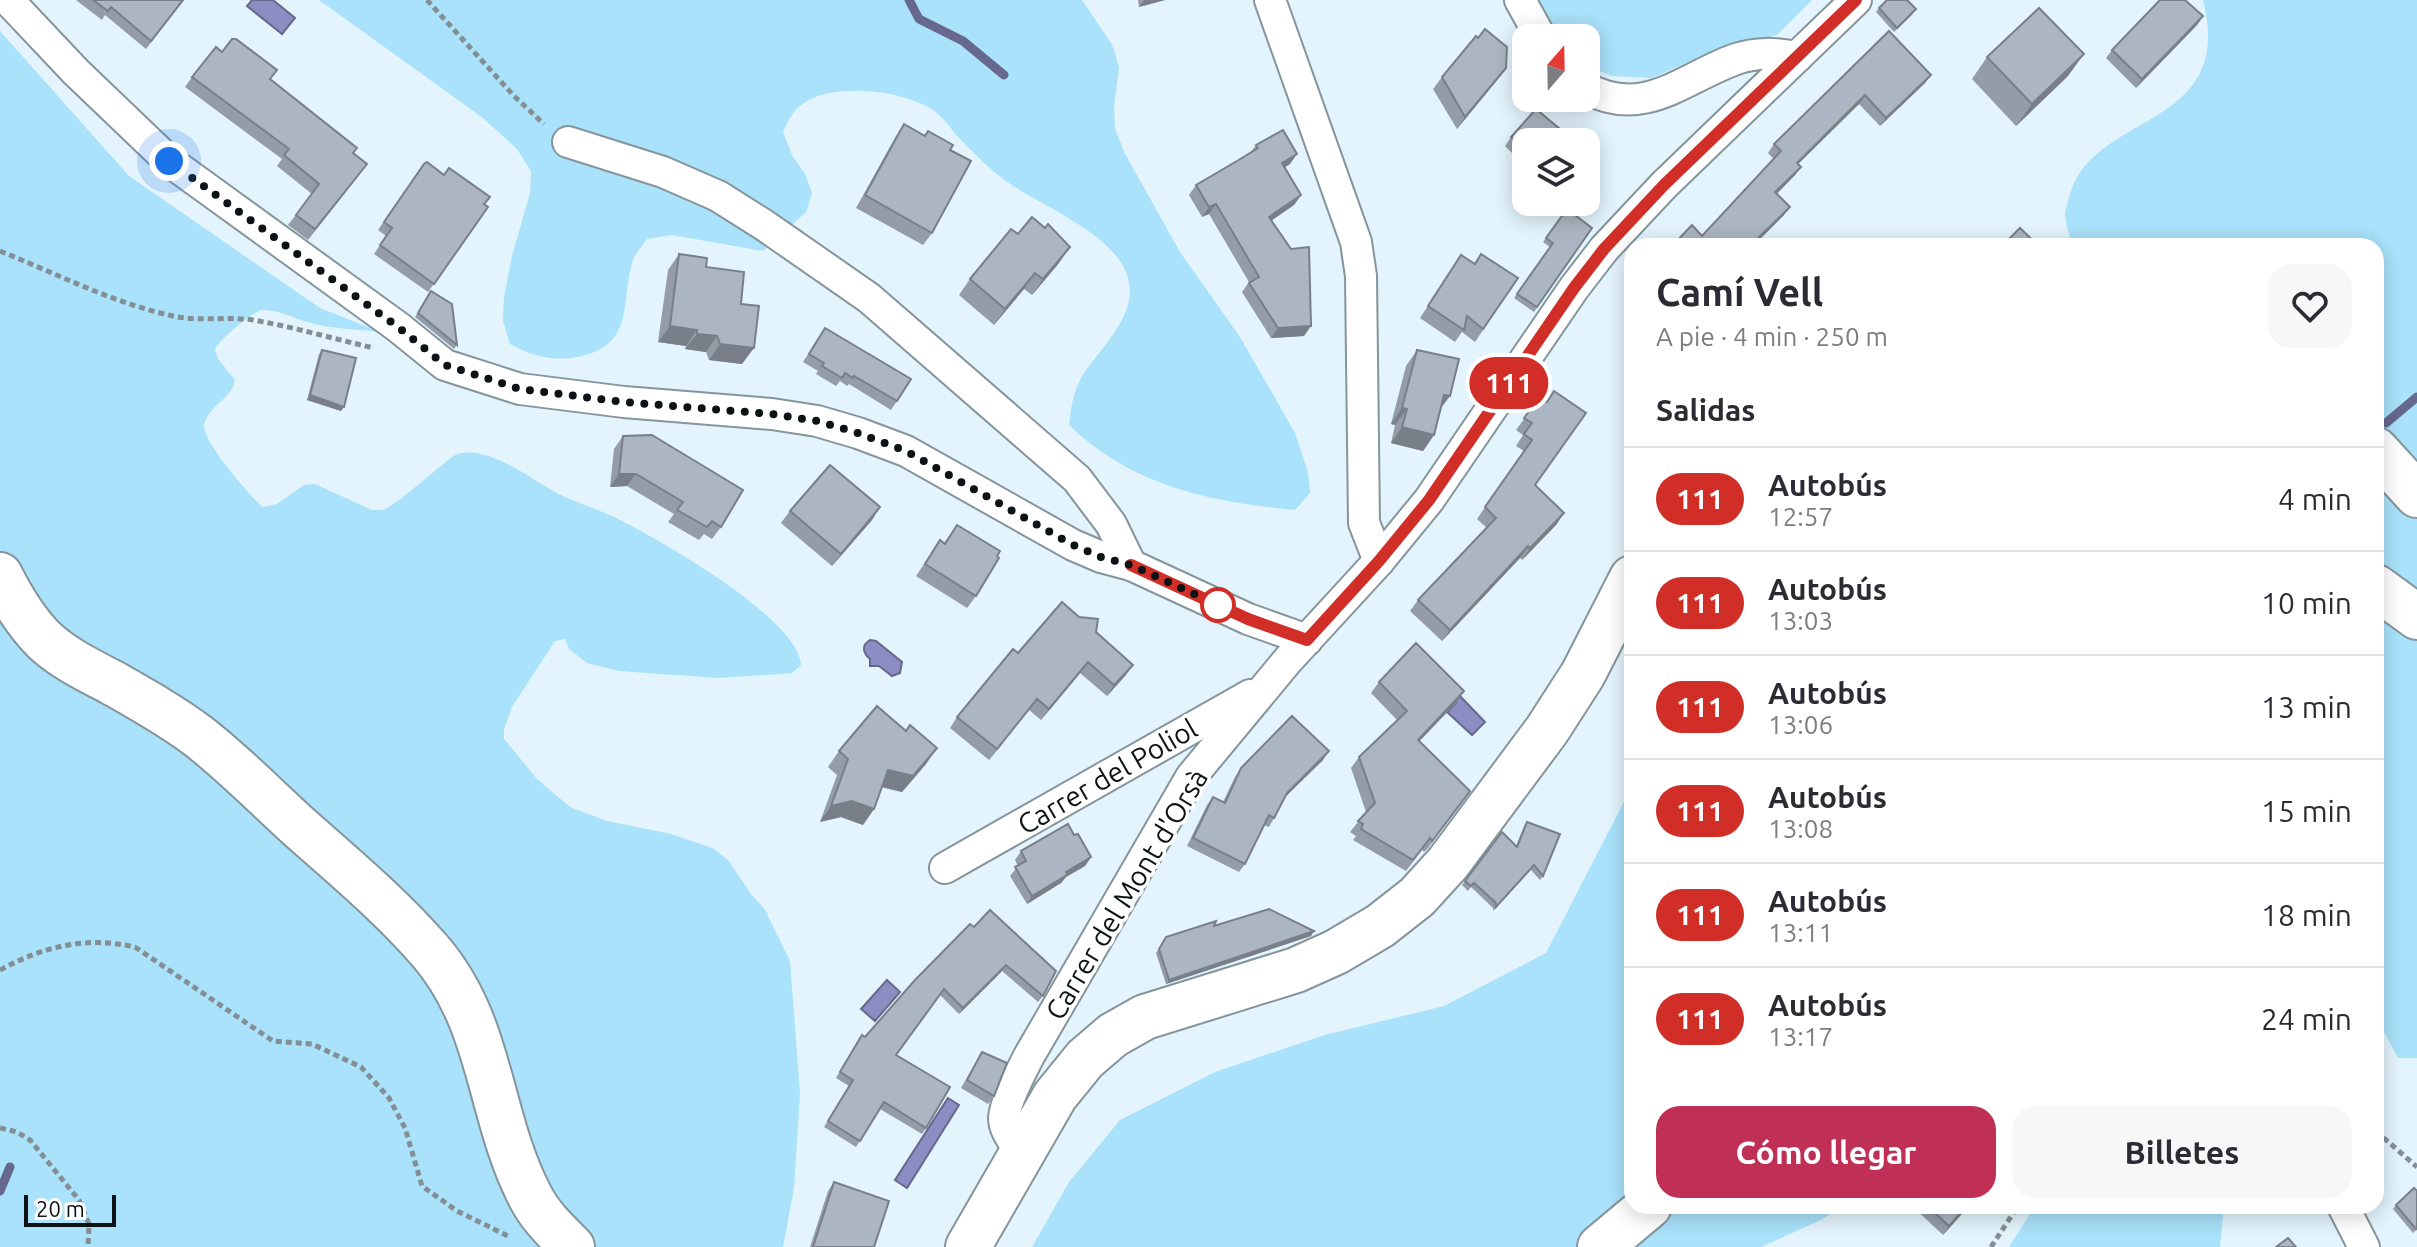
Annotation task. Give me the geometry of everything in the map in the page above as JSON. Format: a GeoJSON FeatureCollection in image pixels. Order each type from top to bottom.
{"type":"FeatureCollection","features":[{"type":"Feature","properties":{"kind":"main road"},"geometry":{"type":"LineString","coordinates":[[2384,459],[2417,495]]}},
{"type":"Feature","properties":{"kind":"main road"},"geometry":{"type":"LineString","coordinates":[[0,575],[27,622],[46,642],[69,659],[160,709],[201,738],[384,903],[431,952],[471,1015],[510,1144],[530,1196],[545,1219],[572,1247]]}},
{"type":"Feature","properties":{"kind":"main road"},"geometry":{"type":"LineString","coordinates":[[2384,593],[2417,617]]}},
{"type":"Feature","properties":{"kind":"main road"},"geometry":{"type":"LineString","coordinates":[[968,1247],[1055,1096],[1085,1059],[1113,1035],[1145,1017],[1296,970],[1336,952],[1380,926],[1417,897],[1448,863],[1547,730],[1583,674],[1624,594]]}},
{"type":"Feature","properties":{"kind":"main road"},"geometry":{"type":"LineString","coordinates":[[1600,1247],[1639,1214]]}},
{"type":"Feature","properties":{"kind":"street"},"geometry":{"type":"LineString","coordinates":[[8,0],[76,72],[169,161],[398,327],[445,365],[520,389],[624,402],[772,414],[817,421],[858,433],[906,451],[1073,545],[1131,565],[1248,619],[1307,640]]}},
{"type":"Feature","properties":{"kind":"street"},"geometry":{"type":"LineString","coordinates":[[1270,0],[1356,242],[1361,276],[1364,523],[1379,561]]}},
{"type":"Feature","properties":{"kind":"street"},"geometry":{"type":"LineString","coordinates":[[1520,0],[1533,24]]}},
{"type":"Feature","properties":{"kind":"street","name":"Carrer del Mont d'Orsà"},"geometry":{"type":"LineString","coordinates":[[1021,1153],[1008,1133],[1004,1118],[1015,1083],[1191,777],[1429,500],[1604,249],[1664,185],[1856,0]]}},
{"type":"Feature","properties":{"kind":"street"},"geometry":{"type":"LineString","coordinates":[[1600,93],[1631,100],[1682,86],[1736,59],[1767,52],[1797,57]]}},
{"type":"Feature","properties":{"kind":"street"},"geometry":{"type":"LineString","coordinates":[[568,142],[663,172],[718,196],[869,298],[1077,479],[1111,524],[1131,565]]}},
{"type":"Feature","properties":{"kind":"street","name":"Carrer del Poliol"},"geometry":{"type":"LineString","coordinates":[[945,868],[1268,685]]}},
{"type":"Feature","properties":{"kind":"street"},"geometry":{"type":"LineString","coordinates":[[2347,1214],[2364,1247]]}},
{"type":"Feature","properties":{"kind":"path"},"geometry":{"type":"LineString","coordinates":[[427,0],[514,96],[568,142]]}},
{"type":"Feature","properties":{"kind":"path"},"geometry":{"type":"LineString","coordinates":[[0,251],[123,301],[176,317],[252,320],[384,350]]}},
{"type":"Feature","properties":{"kind":"path"},"geometry":{"type":"LineString","coordinates":[[0,970],[26,956],[75,943],[109,942],[135,947],[273,1041],[312,1044],[361,1067],[389,1098],[405,1128],[422,1186],[457,1211],[521,1242]]}},
{"type":"Feature","properties":{"kind":"path"},"geometry":{"type":"LineString","coordinates":[[0,1128],[17,1132],[30,1140],[79,1200],[89,1224],[88,1247]]}},
{"type":"Feature","properties":{"kind":"path"},"geometry":{"type":"LineString","coordinates":[[2384,1138],[2417,1167]]}},
{"type":"Feature","properties":{"kind":"path"},"geometry":{"type":"LineString","coordinates":[[1991,1247],[2013,1214]]}},
{"type":"Feature","properties":{"kind":"shaded area"},"geometry":{"type":"Polygon","coordinates":[[[252,0],[273,0],[295,18],[282,34],[247,6],[252,0]]]}},
{"type":"Feature","properties":{"kind":"shaded area"},"geometry":{"type":"Polygon","coordinates":[[[319,0],[1082,0],[1113,46],[1119,68],[1115,128],[1124,152],[1180,252],[1240,337],[1295,433],[1308,472],[1310,493],[1295,510],[1203,496],[1146,477],[1119,463],[1069,425],[1074,395],[1081,378],[1114,334],[1127,309],[1129,283],[1123,266],[1096,236],[999,176],[937,113],[925,105],[893,95],[839,92],[809,100],[796,110],[783,132],[812,193],[806,212],[763,251],[672,235],[647,239],[633,260],[623,318],[611,341],[599,350],[572,358],[536,355],[510,344],[503,321],[504,297],[530,193],[531,171],[517,149],[483,118],[319,0]]]}},
{"type":"Feature","properties":{"kind":"shaded area"},"geometry":{"type":"Polygon","coordinates":[[[1538,0],[1812,0],[1777,35],[1711,52],[1652,78],[1612,76],[1600,71],[1600,24],[1551,24],[1538,0]]]}},
{"type":"Feature","properties":{"kind":"shaded area"},"geometry":{"type":"Polygon","coordinates":[[[2203,0],[2417,0],[2417,1058],[2398,1058],[2384,1032],[2384,238],[2071,238],[2066,223],[2069,198],[2082,170],[2104,148],[2157,116],[2181,97],[2199,74],[2208,43],[2203,0]]]}},
{"type":"Feature","properties":{"kind":"shaded area"},"geometry":{"type":"Polygon","coordinates":[[[0,31],[129,176],[320,308],[380,332],[319,325],[262,310],[244,320],[215,349],[218,359],[235,380],[228,394],[208,416],[204,425],[206,433],[228,468],[262,507],[277,504],[304,485],[315,484],[372,510],[384,510],[453,456],[479,454],[509,465],[563,496],[614,517],[691,560],[752,603],[777,625],[794,646],[801,665],[792,673],[718,678],[619,671],[587,663],[569,649],[565,639],[555,641],[512,707],[504,729],[504,739],[537,779],[570,807],[607,821],[671,834],[713,848],[728,860],[765,910],[790,961],[800,1094],[794,1188],[783,1247],[0,1247],[0,31]]]}},
{"type":"Feature","properties":{"kind":"shaded area"},"geometry":{"type":"Polygon","coordinates":[[[870,640],[876,641],[902,662],[900,673],[892,676],[879,666],[870,666],[864,649],[870,640]]]}},
{"type":"Feature","properties":{"kind":"shaded area"},"geometry":{"type":"Polygon","coordinates":[[[1457,693],[1485,722],[1472,735],[1447,712],[1456,703],[1457,693]]]}},
{"type":"Feature","properties":{"kind":"shaded area"},"geometry":{"type":"Polygon","coordinates":[[[1624,802],[1624,1214],[1830,1214],[1761,1247],[1032,1247],[1069,1182],[1120,1120],[1215,1072],[1325,1035],[1444,1006],[1546,953],[1624,802]]]}},
{"type":"Feature","properties":{"kind":"shaded area"},"geometry":{"type":"Polygon","coordinates":[[[887,980],[900,992],[875,1021],[861,1009],[887,980]]]}},
{"type":"Feature","properties":{"kind":"shaded area"},"geometry":{"type":"Polygon","coordinates":[[[948,1098],[959,1105],[907,1188],[895,1180],[948,1098]]]}},
{"type":"Feature","properties":{"kind":"shaded area"},"geometry":{"type":"Polygon","coordinates":[[[2030,1214],[2223,1214],[2220,1247],[2009,1247],[2030,1214]]]}},
{"type":"Feature","properties":{"kind":"building"},"geometry":{"type":"Polygon","coordinates":[[[93,0],[183,0],[151,41],[111,7],[108,11],[93,0]]]}},
{"type":"Feature","properties":{"kind":"building"},"geometry":{"type":"Polygon","coordinates":[[[1887,0],[1907,0],[1916,9],[1897,28],[1879,8],[1887,0]]]}},
{"type":"Feature","properties":{"kind":"building"},"geometry":{"type":"Polygon","coordinates":[[[2160,0],[2185,0],[2203,16],[2142,79],[2112,50],[2160,0]]]}},
{"type":"Feature","properties":{"kind":"building"},"geometry":{"type":"Polygon","coordinates":[[[2039,8],[2084,54],[2032,104],[1987,57],[2039,8]]]}},
{"type":"Feature","properties":{"kind":"building"},"geometry":{"type":"Polygon","coordinates":[[[1485,29],[1507,47],[1506,68],[1465,117],[1442,77],[1485,29]]]}},
{"type":"Feature","properties":{"kind":"building"},"geometry":{"type":"Polygon","coordinates":[[[1889,31],[1931,75],[1886,118],[1865,95],[1797,163],[1801,167],[1775,192],[1790,207],[1758,238],[1680,238],[1692,225],[1702,236],[1781,151],[1774,144],[1889,31]]]}},
{"type":"Feature","properties":{"kind":"building"},"geometry":{"type":"Polygon","coordinates":[[[232,39],[277,70],[270,79],[357,148],[353,153],[367,164],[315,229],[296,215],[319,184],[284,155],[289,149],[192,77],[216,47],[222,52],[232,39]]]}},
{"type":"Feature","properties":{"kind":"building"},"geometry":{"type":"Polygon","coordinates":[[[1533,112],[1540,112],[1559,128],[1519,128],[1533,112]]]}},
{"type":"Feature","properties":{"kind":"building"},"geometry":{"type":"Polygon","coordinates":[[[904,124],[925,136],[928,131],[953,145],[950,150],[971,161],[932,233],[865,195],[904,124]]]}},
{"type":"Feature","properties":{"kind":"building"},"geometry":{"type":"Polygon","coordinates":[[[1283,130],[1297,154],[1282,163],[1301,195],[1269,217],[1291,249],[1309,247],[1311,326],[1278,328],[1249,283],[1259,277],[1216,204],[1209,207],[1196,185],[1283,130]]]}},
{"type":"Feature","properties":{"kind":"building"},"geometry":{"type":"Polygon","coordinates":[[[427,162],[444,175],[449,168],[490,197],[484,204],[488,207],[434,284],[380,245],[392,228],[384,222],[427,162]]]}},
{"type":"Feature","properties":{"kind":"building"},"geometry":{"type":"Polygon","coordinates":[[[1562,216],[1576,216],[1592,228],[1537,307],[1517,294],[1553,243],[1546,238],[1562,216]]]}},
{"type":"Feature","properties":{"kind":"building"},"geometry":{"type":"Polygon","coordinates":[[[1032,217],[1045,228],[1048,224],[1070,247],[1043,279],[1035,273],[1005,309],[970,279],[1011,229],[1018,234],[1032,217]]]}},
{"type":"Feature","properties":{"kind":"building"},"geometry":{"type":"Polygon","coordinates":[[[2020,228],[2031,238],[2010,238],[2020,228]]]}},
{"type":"Feature","properties":{"kind":"building"},"geometry":{"type":"Polygon","coordinates":[[[679,254],[707,258],[706,267],[744,272],[741,304],[759,306],[754,348],[720,344],[717,336],[670,326],[679,254]]]}},
{"type":"Feature","properties":{"kind":"building"},"geometry":{"type":"Polygon","coordinates":[[[1481,254],[1518,278],[1483,329],[1467,316],[1464,330],[1428,306],[1461,255],[1475,264],[1481,254]]]}},
{"type":"Feature","properties":{"kind":"building"},"geometry":{"type":"Polygon","coordinates":[[[431,291],[452,304],[457,345],[418,313],[431,291]]]}},
{"type":"Feature","properties":{"kind":"building"},"geometry":{"type":"Polygon","coordinates":[[[825,328],[911,379],[897,401],[854,376],[845,373],[842,378],[809,354],[825,328]]]}},
{"type":"Feature","properties":{"kind":"building"},"geometry":{"type":"Polygon","coordinates":[[[322,350],[356,358],[344,407],[310,395],[322,350]]]}},
{"type":"Feature","properties":{"kind":"building"},"geometry":{"type":"Polygon","coordinates":[[[1417,350],[1459,359],[1450,396],[1444,395],[1434,435],[1402,427],[1407,409],[1402,408],[1417,350]]]}},
{"type":"Feature","properties":{"kind":"building"},"geometry":{"type":"Polygon","coordinates":[[[1554,391],[1586,413],[1535,485],[1564,513],[1530,548],[1528,546],[1450,630],[1418,600],[1496,518],[1485,507],[1532,440],[1524,434],[1532,423],[1524,418],[1540,397],[1547,402],[1554,391]]]}},
{"type":"Feature","properties":{"kind":"building"},"geometry":{"type":"Polygon","coordinates":[[[652,435],[743,490],[721,527],[712,521],[707,527],[677,510],[683,502],[636,474],[619,474],[623,436],[652,435]]]}},
{"type":"Feature","properties":{"kind":"building"},"geometry":{"type":"Polygon","coordinates":[[[830,465],[880,507],[841,554],[790,511],[830,465]]]}},
{"type":"Feature","properties":{"kind":"building"},"geometry":{"type":"Polygon","coordinates":[[[957,525],[1000,551],[999,558],[976,596],[925,564],[940,540],[945,544],[957,525]]]}},
{"type":"Feature","properties":{"kind":"building"},"geometry":{"type":"Polygon","coordinates":[[[1062,602],[1079,617],[1098,619],[1096,632],[1133,665],[1114,685],[1088,662],[1049,709],[1037,699],[997,749],[957,717],[1013,649],[1018,653],[1062,602]]]}},
{"type":"Feature","properties":{"kind":"building"},"geometry":{"type":"Polygon","coordinates":[[[1416,643],[1464,691],[1418,740],[1470,791],[1432,841],[1430,838],[1413,860],[1361,829],[1363,824],[1358,821],[1375,803],[1359,757],[1407,711],[1379,682],[1416,643]]]}},
{"type":"Feature","properties":{"kind":"building"},"geometry":{"type":"Polygon","coordinates":[[[877,706],[906,731],[910,725],[937,748],[913,776],[888,770],[874,809],[852,801],[831,806],[848,759],[839,751],[877,706]]]}},
{"type":"Feature","properties":{"kind":"building"},"geometry":{"type":"Polygon","coordinates":[[[1292,716],[1329,751],[1287,793],[1274,818],[1269,815],[1245,864],[1193,838],[1213,797],[1225,803],[1241,768],[1292,716]]]}},
{"type":"Feature","properties":{"kind":"building"},"geometry":{"type":"Polygon","coordinates":[[[1527,822],[1560,834],[1543,876],[1534,865],[1496,907],[1496,903],[1474,883],[1471,886],[1465,881],[1502,832],[1517,847],[1527,822]]]}},
{"type":"Feature","properties":{"kind":"building"},"geometry":{"type":"Polygon","coordinates":[[[1068,824],[1074,835],[1078,834],[1091,857],[1032,896],[1015,867],[1026,861],[1021,851],[1068,824]]]}},
{"type":"Feature","properties":{"kind":"building"},"geometry":{"type":"Polygon","coordinates":[[[1269,909],[1314,931],[1169,980],[1159,949],[1166,937],[1269,909]]]}},
{"type":"Feature","properties":{"kind":"building"},"geometry":{"type":"Polygon","coordinates":[[[990,910],[1056,971],[1043,996],[1006,965],[963,1008],[944,989],[896,1055],[950,1087],[926,1128],[884,1102],[860,1141],[828,1121],[853,1080],[840,1072],[862,1035],[865,1037],[970,924],[974,927],[990,910]]]}},
{"type":"Feature","properties":{"kind":"building"},"geometry":{"type":"Polygon","coordinates":[[[982,1052],[1007,1063],[994,1096],[967,1080],[982,1052]]]}},
{"type":"Feature","properties":{"kind":"building"},"geometry":{"type":"Polygon","coordinates":[[[834,1182],[889,1201],[874,1247],[813,1247],[834,1182]]]}},
{"type":"Feature","properties":{"kind":"building"},"geometry":{"type":"Polygon","coordinates":[[[2414,1188],[2417,1191],[2416,1229],[2396,1205],[2414,1188]]]}},
{"type":"Feature","properties":{"kind":"building"},"geometry":{"type":"Polygon","coordinates":[[[1936,1214],[1960,1214],[1949,1226],[1936,1214]]]}},
{"type":"Feature","properties":{"kind":"building"},"geometry":{"type":"Polygon","coordinates":[[[2288,1238],[2296,1247],[2276,1247],[2288,1238]]]}},
{"type":"Feature","properties":{"kind":"waterway"},"geometry":{"type":"LineString","coordinates":[[909,0],[919,19],[963,41],[1004,75]]}},
{"type":"Feature","properties":{"kind":"waterway"},"geometry":{"type":"LineString","coordinates":[[2386,423],[2417,397]]}},
{"type":"Feature","properties":{"kind":"waterway"},"geometry":{"type":"LineString","coordinates":[[0,1191],[10,1167]]}},
{"type":"Feature","properties":{"kind":"bus line","name":"111"},"geometry":{"type":"LineString","coordinates":[[1131,565],[1248,619],[1307,640],[1429,500],[1604,249],[1664,185],[1856,0]]}},
{"type":"Feature","properties":{"kind":"route"},"geometry":{"type":"LineString","coordinates":[[169,161],[398,327],[445,365],[520,389],[624,402],[772,414],[817,421],[858,433],[906,451],[1073,545],[1131,565],[1218,605]]}}]}
